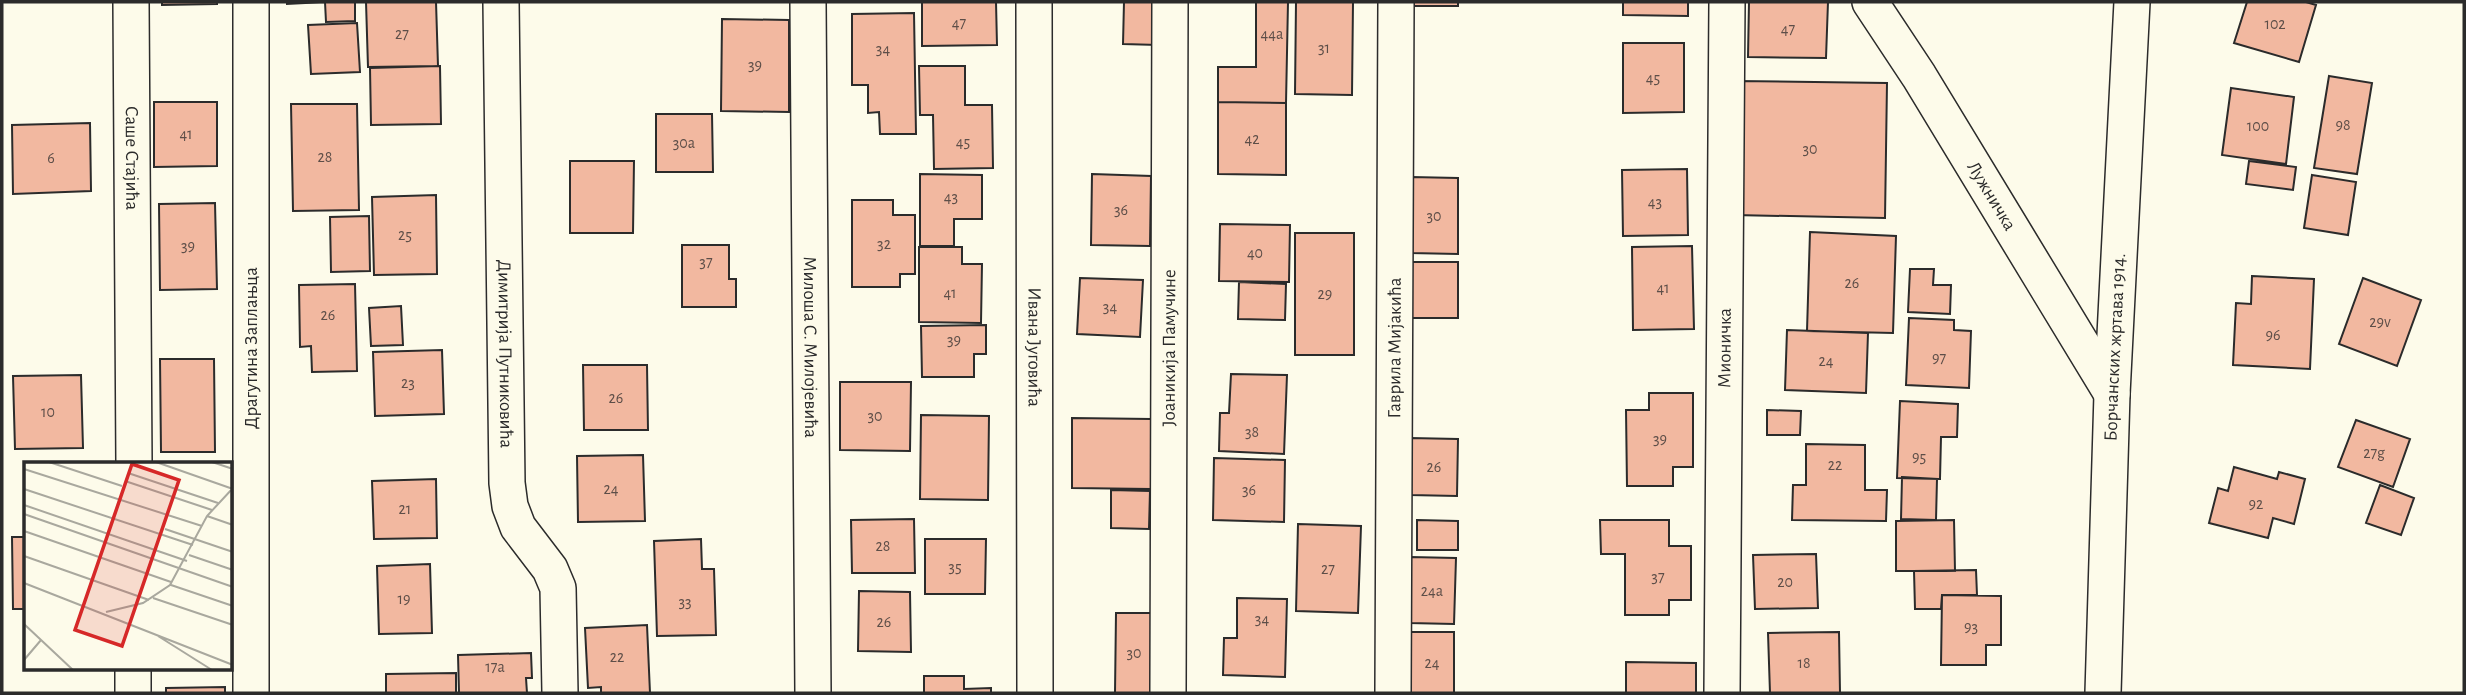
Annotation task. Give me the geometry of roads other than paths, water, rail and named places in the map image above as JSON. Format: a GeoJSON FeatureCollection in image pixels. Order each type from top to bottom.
{"type":"FeatureCollection","features":[{"type":"Feature","properties":{"kind":"street","name":"Саше Стајића"},"geometry":{"type":"LineString","coordinates":[[131,2],[134,462]]}},
{"type":"Feature","properties":{"kind":"street","name":"Драгутина Заплањца"},"geometry":{"type":"LineString","coordinates":[[251,2],[251,693]]}},
{"type":"Feature","properties":{"kind":"street","name":"Димитрија Путниковића"},"geometry":{"type":"LineString","coordinates":[[501,2],[507,482],[510,506],[518,527],[550,569],[558,587],[560,693]]}},
{"type":"Feature","properties":{"kind":"street","name":"Милоша С. Милојевића"},"geometry":{"type":"LineString","coordinates":[[808,2],[813,693]]}},
{"type":"Feature","properties":{"kind":"street","name":"Ивана Југовића"},"geometry":{"type":"LineString","coordinates":[[1034,2],[1035,693]]}},
{"type":"Feature","properties":{"kind":"street","name":"Јоаникија Памучине"},"geometry":{"type":"LineString","coordinates":[[1168,693],[1170,2]]}},
{"type":"Feature","properties":{"kind":"street","name":"Гаврила Мијакића"},"geometry":{"type":"LineString","coordinates":[[1393,693],[1396,2]]}},
{"type":"Feature","properties":{"kind":"street","name":"Мионичка"},"geometry":{"type":"LineString","coordinates":[[1722,693],[1727,2]]}},
{"type":"Feature","properties":{"kind":"street","name":"Лужничка"},"geometry":{"type":"LineString","coordinates":[[1870,2],[1919,76],[2112,394]]}},
{"type":"Feature","properties":{"kind":"street","name":"Борчанских жртава 1914."},"geometry":{"type":"LineString","coordinates":[[2103,693],[2112,394],[2132,2]]}},
{"type":"Feature","properties":{"kind":"street"},"geometry":{"type":"LineString","coordinates":[[133,670],[133,693]]}}]}
